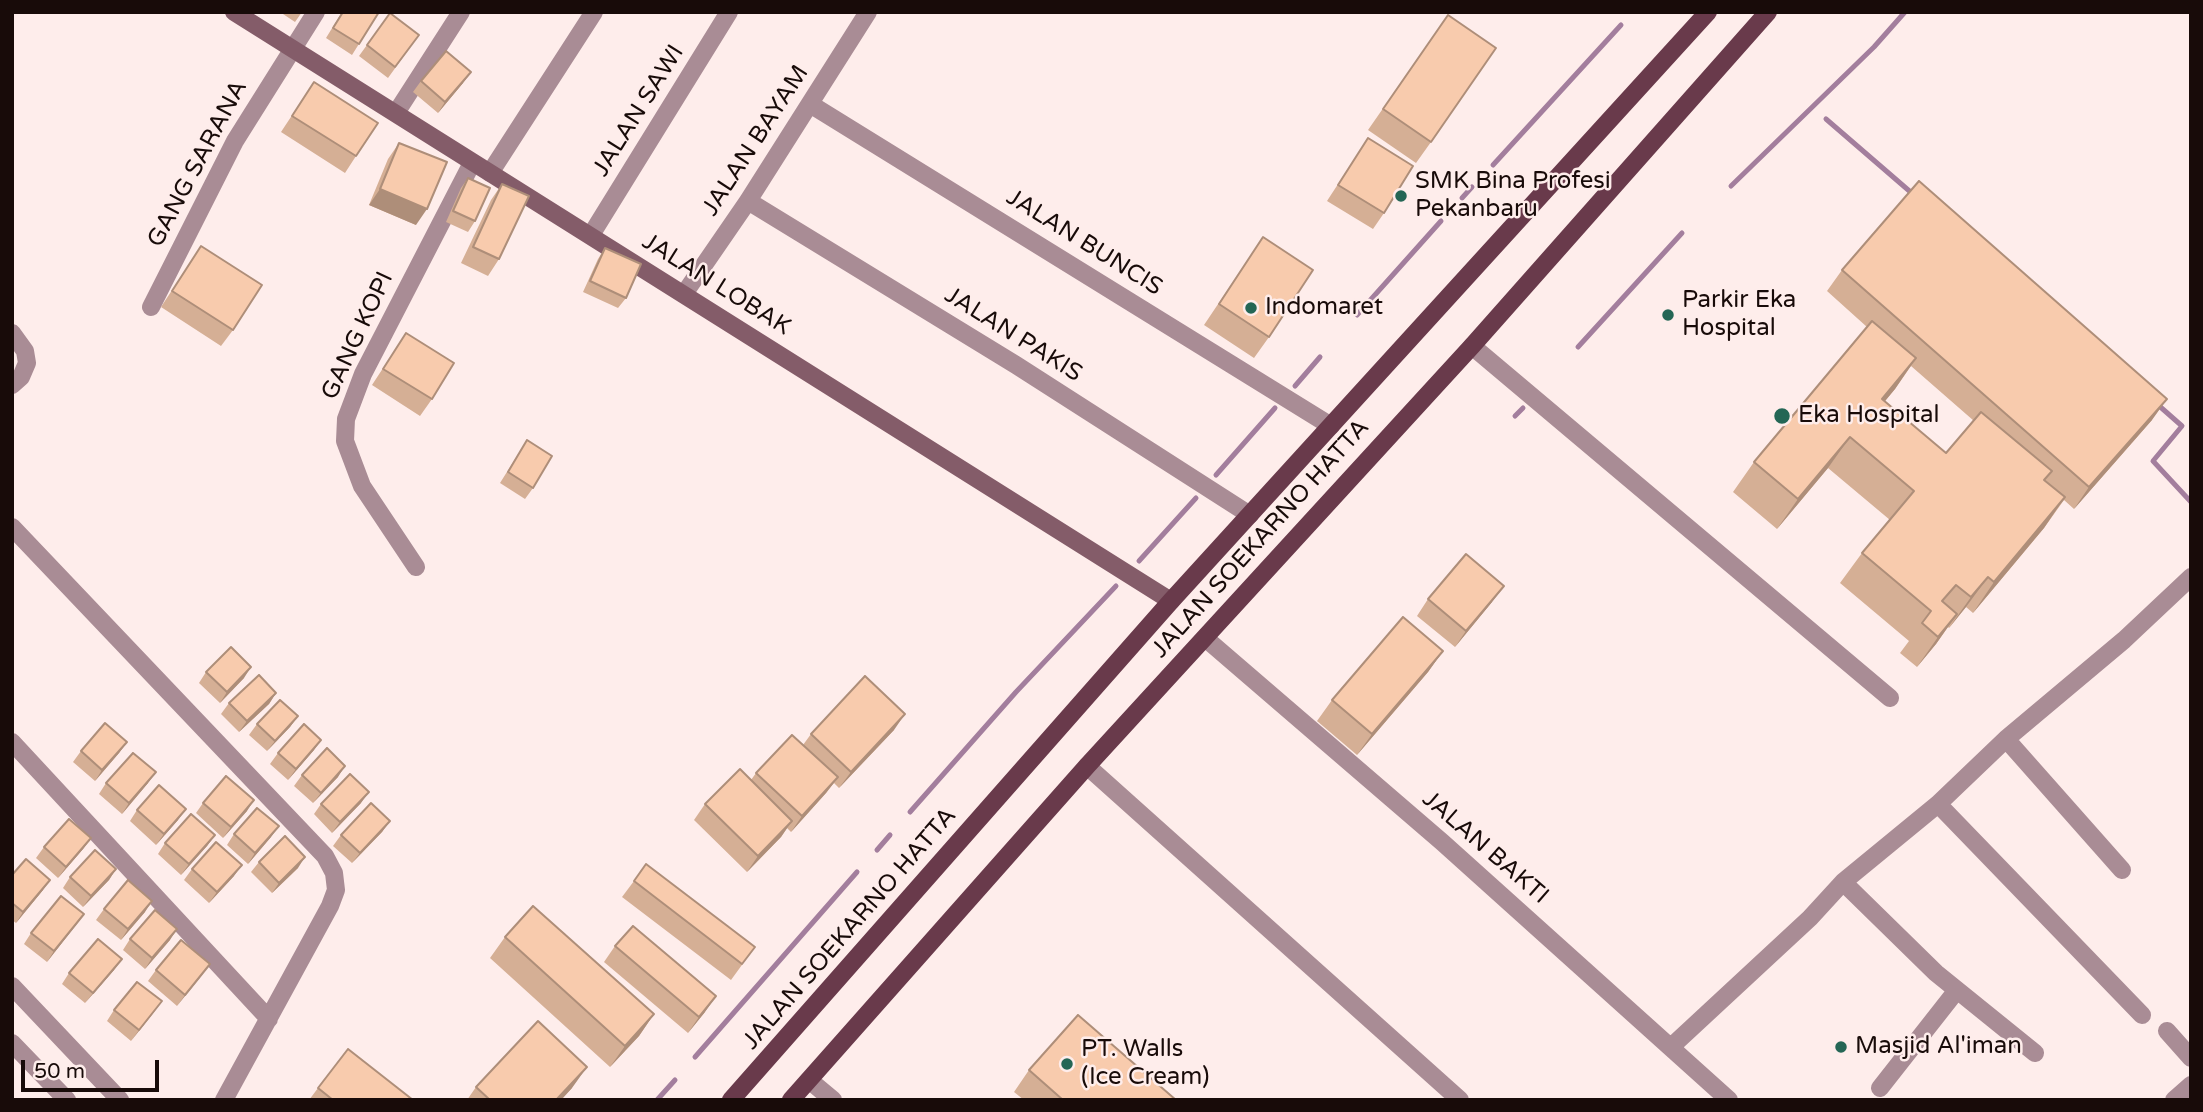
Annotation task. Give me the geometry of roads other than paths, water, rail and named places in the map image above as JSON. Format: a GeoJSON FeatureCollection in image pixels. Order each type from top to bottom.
{"type":"FeatureCollection","features":[{"type":"Feature","properties":{"kind":"main road","name":"JALAN LOBAK"},"geometry":{"type":"LineString","coordinates":[[234,12],[1171,601]]}},
{"type":"Feature","properties":{"kind":"main road","name":"JALAN SOEKARNO HATTA"},"geometry":{"type":"LineString","coordinates":[[731,1100],[1171,601],[1708,12]]}},
{"type":"Feature","properties":{"kind":"main road","name":"JALAN SOEKARNO HATTA"},"geometry":{"type":"LineString","coordinates":[[791,1100],[1087,766],[1472,346],[1768,12]]}},
{"type":"Feature","properties":{"kind":"street","name":"GANG SARANA"},"geometry":{"type":"LineString","coordinates":[[152,307],[235,141],[316,12]]}},
{"type":"Feature","properties":{"kind":"street"},"geometry":{"type":"LineString","coordinates":[[396,113],[460,12]]}},
{"type":"Feature","properties":{"kind":"street"},"geometry":{"type":"LineString","coordinates":[[490,173],[594,12]]}},
{"type":"Feature","properties":{"kind":"street","name":"JALAN SAWI"},"geometry":{"type":"LineString","coordinates":[[591,235],[729,12]]}},
{"type":"Feature","properties":{"kind":"street","name":"JALAN BAYAM"},"geometry":{"type":"LineString","coordinates":[[684,294],[748,201],[868,12]]}},
{"type":"Feature","properties":{"kind":"street","name":"JALAN BUNCIS"},"geometry":{"type":"LineString","coordinates":[[810,104],[1331,426]]}},
{"type":"Feature","properties":{"kind":"street","name":"GANG KOPI"},"geometry":{"type":"LineString","coordinates":[[416,567],[362,486],[345,441],[345,419],[363,374],[472,163]]}},
{"type":"Feature","properties":{"kind":"street","name":"JALAN PAKIS"},"geometry":{"type":"LineString","coordinates":[[748,201],[1016,365],[1250,515]]}},
{"type":"Feature","properties":{"kind":"street"},"geometry":{"type":"LineString","coordinates":[[12,333],[25,351],[27,363],[21,377],[12,385]]}},
{"type":"Feature","properties":{"kind":"street"},"geometry":{"type":"LineString","coordinates":[[1472,346],[1890,698]]}},
{"type":"Feature","properties":{"kind":"street"},"geometry":{"type":"LineString","coordinates":[[12,527],[326,856],[334,873],[335,890],[224,1100]]}},
{"type":"Feature","properties":{"kind":"street"},"geometry":{"type":"LineString","coordinates":[[1672,1046],[1810,918],[1843,882],[1938,804],[2006,739],[2124,640],[2191,577]]}},
{"type":"Feature","properties":{"kind":"street","name":"JALAN BAKTI"},"geometry":{"type":"LineString","coordinates":[[1205,638],[1672,1046],[1729,1100]]}},
{"type":"Feature","properties":{"kind":"street"},"geometry":{"type":"LineString","coordinates":[[2006,739],[2122,870]]}},
{"type":"Feature","properties":{"kind":"street"},"geometry":{"type":"LineString","coordinates":[[12,742],[269,1019]]}},
{"type":"Feature","properties":{"kind":"street"},"geometry":{"type":"LineString","coordinates":[[1087,766],[1460,1100]]}},
{"type":"Feature","properties":{"kind":"street"},"geometry":{"type":"LineString","coordinates":[[1938,804],[2142,1015]]}},
{"type":"Feature","properties":{"kind":"street"},"geometry":{"type":"LineString","coordinates":[[1843,882],[1957,990],[2035,1053]]}},
{"type":"Feature","properties":{"kind":"street"},"geometry":{"type":"LineString","coordinates":[[12,986],[120,1100]]}},
{"type":"Feature","properties":{"kind":"street"},"geometry":{"type":"LineString","coordinates":[[1880,1088],[1957,990]]}},
{"type":"Feature","properties":{"kind":"street"},"geometry":{"type":"LineString","coordinates":[[2167,1031],[2191,1058]]}},
{"type":"Feature","properties":{"kind":"street"},"geometry":{"type":"LineString","coordinates":[[12,1043],[67,1100]]}},
{"type":"Feature","properties":{"kind":"street"},"geometry":{"type":"LineString","coordinates":[[808,1080],[833,1100]]}},
{"type":"Feature","properties":{"kind":"street"},"geometry":{"type":"LineString","coordinates":[[2174,1100],[2191,1085]]}},
{"type":"Feature","properties":{"kind":"waterway"},"geometry":{"type":"LineString","coordinates":[[1731,186],[1874,47],[1905,12]]}},
{"type":"Feature","properties":{"kind":"waterway"},"geometry":{"type":"LineString","coordinates":[[1493,165],[1621,25]]}},
{"type":"Feature","properties":{"kind":"waterway"},"geometry":{"type":"LineString","coordinates":[[1826,119],[1914,195]]}},
{"type":"Feature","properties":{"kind":"waterway"},"geometry":{"type":"LineString","coordinates":[[1462,198],[1472,187]]}},
{"type":"Feature","properties":{"kind":"waterway"},"geometry":{"type":"LineString","coordinates":[[1357,315],[1441,221]]}},
{"type":"Feature","properties":{"kind":"waterway"},"geometry":{"type":"LineString","coordinates":[[1578,347],[1682,233]]}},
{"type":"Feature","properties":{"kind":"waterway"},"geometry":{"type":"LineString","coordinates":[[1295,386],[1320,357]]}},
{"type":"Feature","properties":{"kind":"waterway"},"geometry":{"type":"LineString","coordinates":[[2157,404],[2182,426],[2153,461],[2191,502]]}},
{"type":"Feature","properties":{"kind":"waterway"},"geometry":{"type":"LineString","coordinates":[[1216,475],[1275,408]]}},
{"type":"Feature","properties":{"kind":"waterway"},"geometry":{"type":"LineString","coordinates":[[1515,416],[1523,408]]}},
{"type":"Feature","properties":{"kind":"waterway"},"geometry":{"type":"LineString","coordinates":[[1139,561],[1196,498]]}},
{"type":"Feature","properties":{"kind":"waterway"},"geometry":{"type":"LineString","coordinates":[[910,812],[1016,692],[1116,586]]}},
{"type":"Feature","properties":{"kind":"waterway"},"geometry":{"type":"LineString","coordinates":[[877,850],[890,835]]}},
{"type":"Feature","properties":{"kind":"waterway"},"geometry":{"type":"LineString","coordinates":[[695,1057],[857,872]]}},
{"type":"Feature","properties":{"kind":"waterway"},"geometry":{"type":"LineString","coordinates":[[657,1100],[675,1080]]}},
{"type":"Feature","properties":{"kind":"place","name":"SMK Bina Profesi Pekanbaru"},"geometry":{"type":"Point","coordinates":[1401,196]}},
{"type":"Feature","properties":{"kind":"place","name":"Indomaret"},"geometry":{"type":"Point","coordinates":[1251,308]}},
{"type":"Feature","properties":{"kind":"place","name":"Parkir Eka Hospital"},"geometry":{"type":"Point","coordinates":[1668,315]}},
{"type":"Feature","properties":{"kind":"place","name":"Eka Hospital"},"geometry":{"type":"Point","coordinates":[1782,416]}},
{"type":"Feature","properties":{"kind":"place","name":"Masjid Al'iman"},"geometry":{"type":"Point","coordinates":[1841,1047]}},
{"type":"Feature","properties":{"kind":"place","name":"PT. Walls (Ice Cream)"},"geometry":{"type":"Point","coordinates":[1067,1064]}}]}
